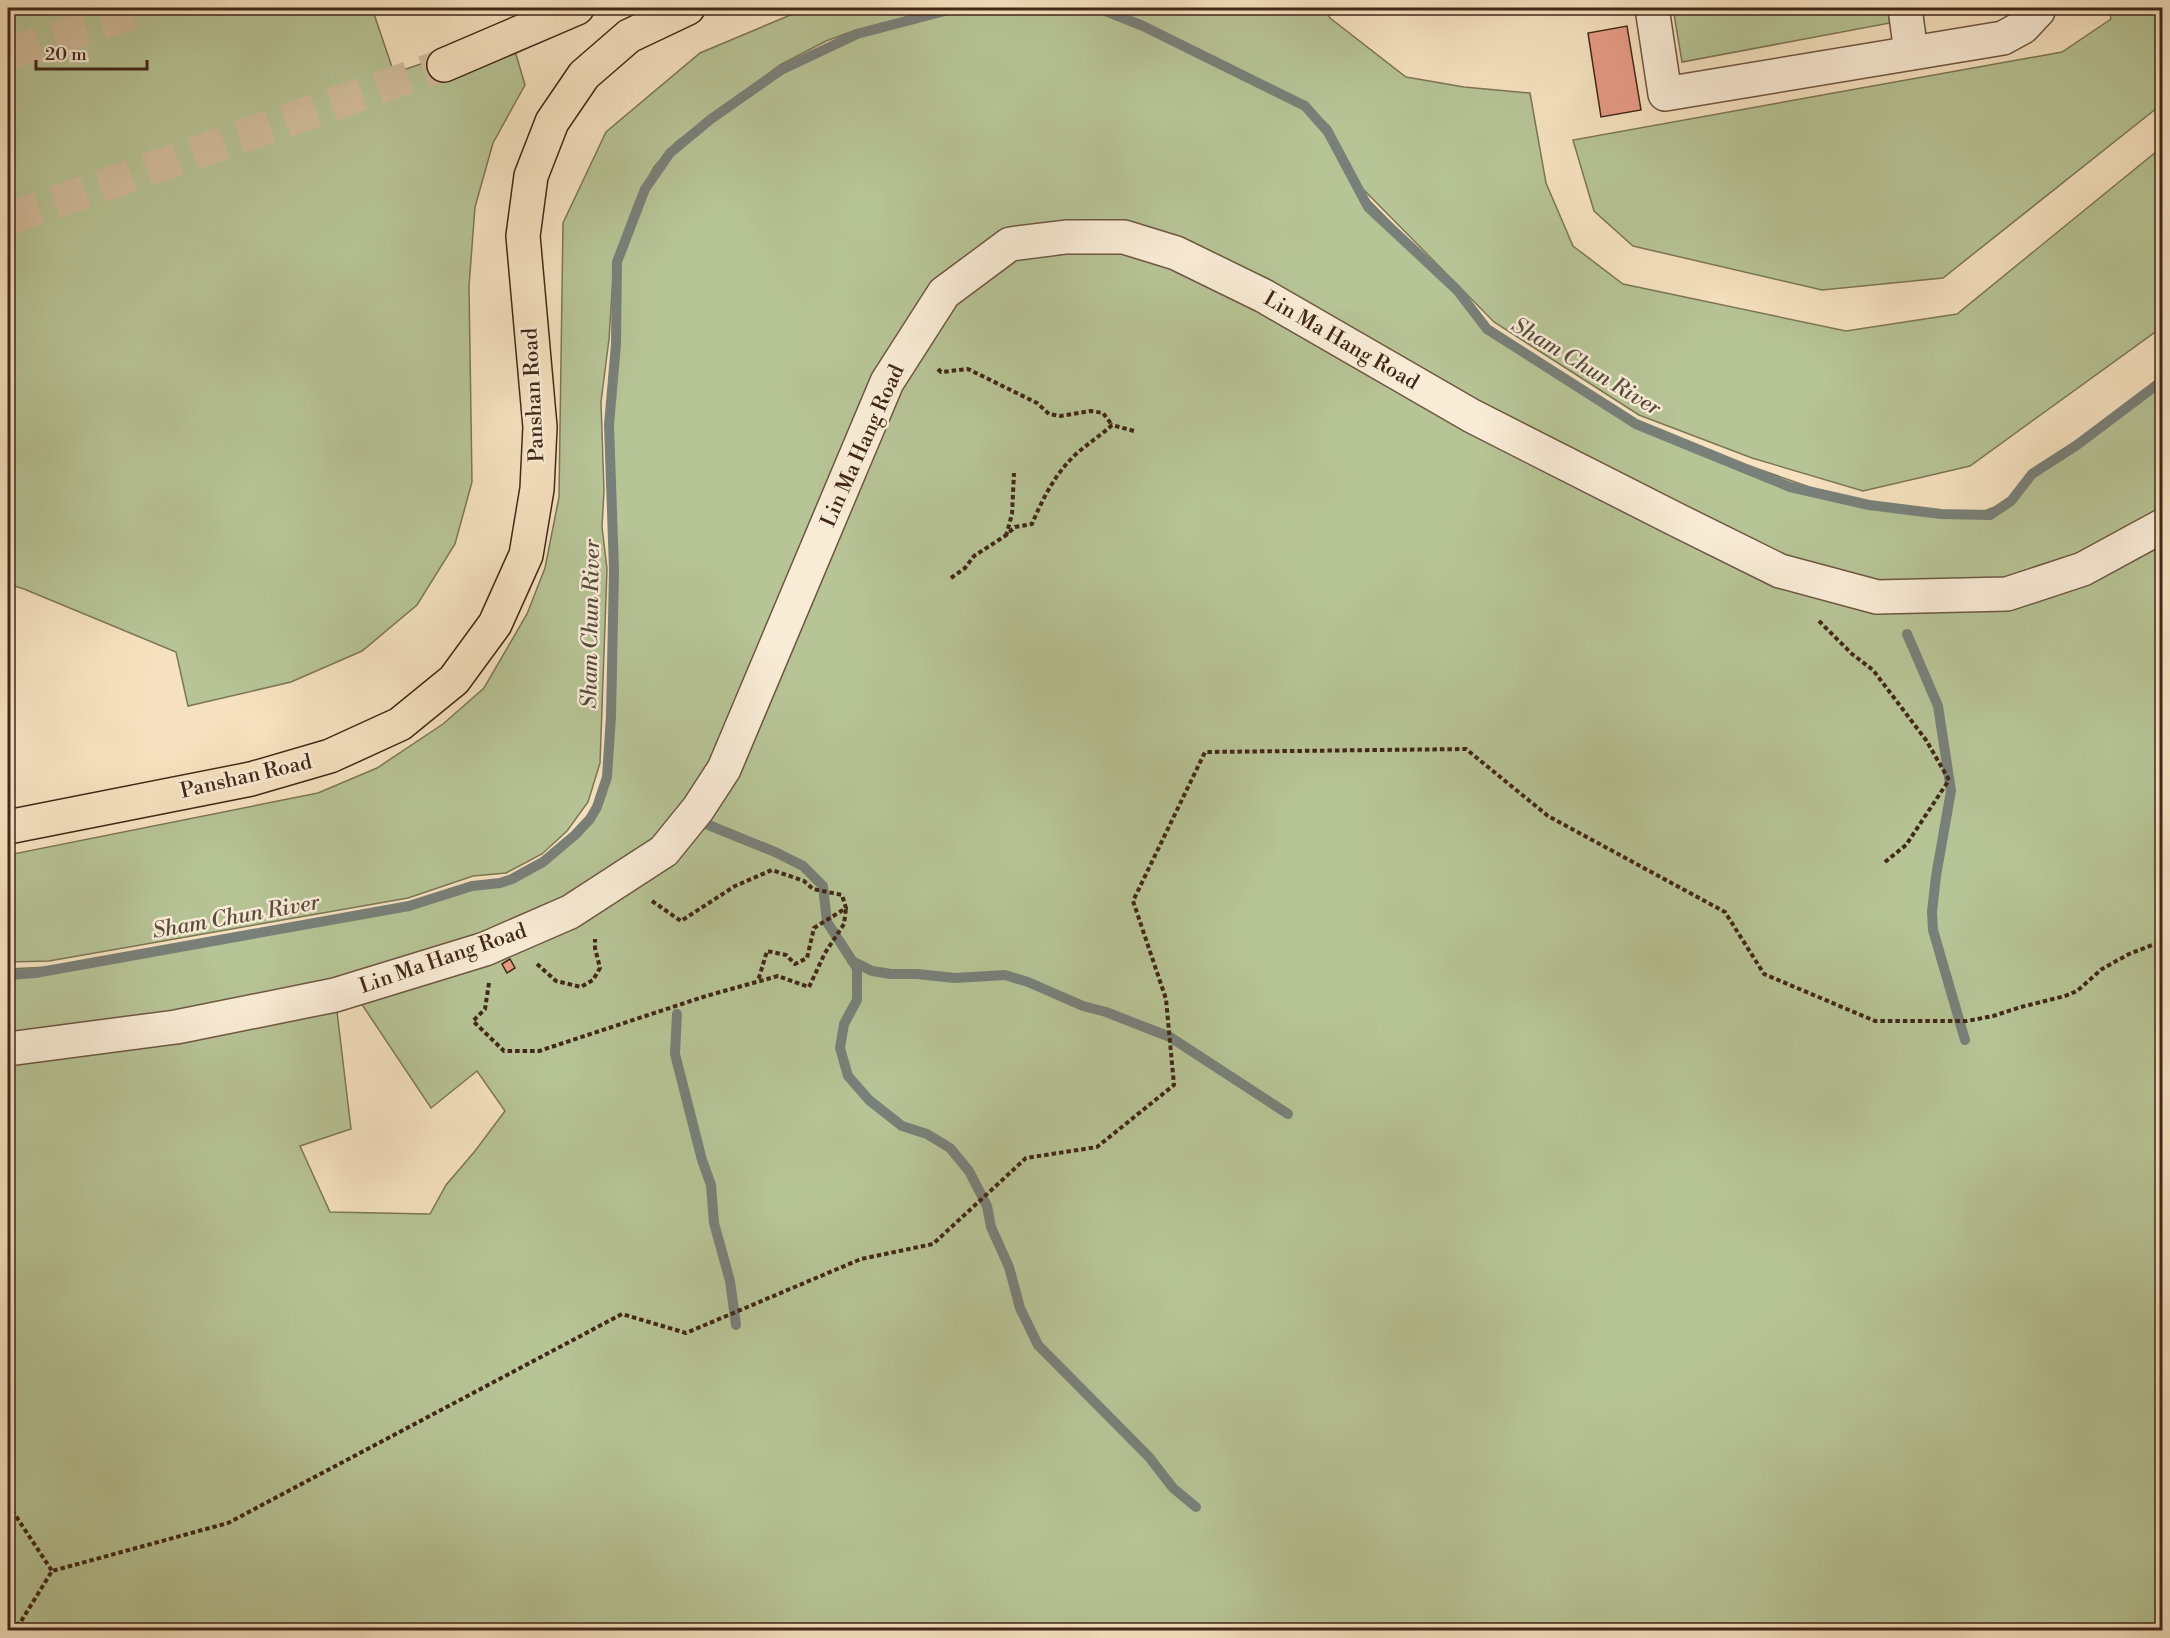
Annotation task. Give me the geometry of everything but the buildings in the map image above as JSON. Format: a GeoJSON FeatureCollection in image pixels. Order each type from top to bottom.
{"type":"FeatureCollection","features":[{"type":"Feature","properties":{"kind":"main road"},"geometry":{"type":"LineString","coordinates":[[444,65],[577,8]]}},
{"type":"Feature","properties":{"kind":"main road","name":"Panshan Road"},"geometry":{"type":"LineString","coordinates":[[8,827],[251,778],[330,756],[400,724],[454,680],[495,624],[526,555],[537,489],[540,428],[523,236],[531,176],[552,122],[584,75],[629,36],[688,8]]}},
{"type":"Feature","properties":{"kind":"street"},"geometry":{"type":"LineString","coordinates":[[1652,8],[1665,94],[2003,38],[2023,27],[2038,8]]}},
{"type":"Feature","properties":{"kind":"street"},"geometry":{"type":"LineString","coordinates":[[1905,8],[1911,53]]}},
{"type":"Feature","properties":{"kind":"street","name":"Lin Ma Hang Road"},"geometry":{"type":"LineString","coordinates":[[8,1049],[176,1027],[354,990],[485,949],[570,912],[664,851],[698,809],[724,769],[887,382],[944,293],[1010,244],[1066,237],[1124,237],[1176,252],[1264,296],[1472,416],[1780,571],[1877,597],[2007,594],[2083,569],[2163,526]]}},
{"type":"Feature","properties":{"kind":"path"},"geometry":{"type":"LineString","coordinates":[[934,367],[941,372],[968,369],[1037,403],[1049,414],[1060,416],[1091,411],[1103,413],[1112,425],[1134,430]]}},
{"type":"Feature","properties":{"kind":"path"},"geometry":{"type":"LineString","coordinates":[[951,578],[965,568],[974,556],[1015,527],[1032,524],[1041,502],[1073,457],[1112,425]]}},
{"type":"Feature","properties":{"kind":"path"},"geometry":{"type":"LineString","coordinates":[[1005,536],[1012,514],[1014,473]]}},
{"type":"Feature","properties":{"kind":"path"},"geometry":{"type":"LineString","coordinates":[[1819,621],[1852,654],[1873,670],[1926,740],[1949,780],[1906,845],[1885,862]]}},
{"type":"Feature","properties":{"kind":"path"},"geometry":{"type":"LineString","coordinates":[[8,1627],[20,1623],[52,1571],[228,1523],[622,1314],[686,1333],[861,1259],[933,1244],[1026,1158],[1097,1147],[1174,1085],[1167,999],[1133,901],[1205,752],[1466,749],[1548,816],[1725,912],[1764,974],[1875,1021],[1967,1021],[1993,1017],[2077,991],[2102,969],[2128,954],[2155,944],[2163,945]]}},
{"type":"Feature","properties":{"kind":"path"},"geometry":{"type":"LineString","coordinates":[[489,980],[485,1009],[474,1021],[504,1051],[538,1051],[778,976],[810,987],[825,953],[844,924],[846,908],[842,895],[813,889],[804,880],[772,870],[735,886],[681,921],[646,896]]}},
{"type":"Feature","properties":{"kind":"path"},"geometry":{"type":"LineString","coordinates":[[758,981],[766,951],[786,955],[795,964],[807,958],[814,928],[846,908]]}},
{"type":"Feature","properties":{"kind":"path"},"geometry":{"type":"LineString","coordinates":[[535,963],[556,981],[581,987],[593,980],[600,968],[595,948],[596,931]]}},
{"type":"Feature","properties":{"kind":"path"},"geometry":{"type":"LineString","coordinates":[[8,1504],[52,1571]]}},
{"type":"Feature","properties":{"kind":"green space"},"geometry":{"type":"Polygon","coordinates":[[[8,8],[372,8],[394,73],[510,34],[525,85],[493,143],[475,207],[469,286],[472,482],[455,544],[417,605],[362,651],[291,682],[188,706],[176,652],[8,584],[8,8]]]}},
{"type":"Feature","properties":{"kind":"green space"},"geometry":{"type":"Polygon","coordinates":[[[807,8],[942,8],[856,30],[826,41],[780,65],[676,142],[654,167],[634,206],[614,262],[609,339],[601,402],[604,491],[602,527],[607,569],[600,763],[588,802],[567,831],[542,854],[506,873],[473,876],[408,898],[49,961],[8,962],[8,855],[318,793],[377,768],[443,724],[484,688],[527,614],[545,568],[559,497],[563,223],[606,132],[700,53],[807,8]]]}},
{"type":"Feature","properties":{"kind":"green space"},"geometry":{"type":"Polygon","coordinates":[[[957,8],[1098,8],[1120,16],[1104,8],[1324,8],[1330,18],[1406,77],[1464,87],[1530,93],[1546,183],[1573,246],[1623,284],[1846,331],[1957,314],[2162,147],[2162,327],[1970,466],[1863,491],[1752,458],[1639,415],[1494,322],[1362,188],[1330,127],[1307,105],[1216,62],[1305,106],[1328,132],[1358,189],[1457,290],[1487,329],[1655,433],[1847,500],[1973,515],[2011,501],[2032,474],[2162,381],[2162,1630],[8,1630],[8,969],[69,966],[409,906],[479,885],[512,879],[546,859],[578,831],[597,807],[607,766],[613,615],[609,400],[617,262],[635,210],[656,169],[677,146],[781,70],[857,34],[957,8]],[[353,991],[335,995],[351,1129],[300,1146],[330,1212],[430,1214],[446,1185],[505,1111],[477,1071],[431,1108],[353,991]]]}},
{"type":"Feature","properties":{"kind":"green space"},"geometry":{"type":"Polygon","coordinates":[[[1673,8],[1887,8],[1890,23],[1682,62],[1673,8]]]}},
{"type":"Feature","properties":{"kind":"green space"},"geometry":{"type":"Polygon","coordinates":[[[2109,8],[2162,8],[2162,104],[1943,278],[1822,290],[1633,246],[1594,211],[1573,140],[2062,52],[2111,19],[2109,8]]]}},
{"type":"Feature","properties":{"kind":"waterway","name":"Sham Chun River"},"geometry":{"type":"LineString","coordinates":[[8,975],[35,973],[409,906],[472,886],[500,883],[512,879],[543,862],[575,835],[590,819],[597,807],[607,777],[611,716],[614,570],[609,425],[616,344],[617,262],[645,189],[670,153],[711,119],[781,70],[857,34],[956,8]]}},
{"type":"Feature","properties":{"kind":"waterway","name":"Sham Chun River"},"geometry":{"type":"LineString","coordinates":[[1098,8],[1143,26],[1305,106],[1328,132],[1368,207],[1457,290],[1487,329],[1636,424],[1790,487],[1869,505],[1941,514],[1990,515],[2011,501],[2032,474],[2077,445],[2162,381]]}},
{"type":"Feature","properties":{"kind":"waterway"},"geometry":{"type":"LineString","coordinates":[[1907,634],[1938,706],[1951,791],[1936,876],[1932,912],[1933,930],[1965,1040]]}},
{"type":"Feature","properties":{"kind":"waterway"},"geometry":{"type":"LineString","coordinates":[[706,824],[803,866],[823,886],[827,922],[857,968],[857,1000],[844,1024],[840,1048],[848,1076],[869,1100],[902,1126],[927,1134],[950,1148],[969,1171],[987,1206],[991,1227],[1009,1267],[1020,1308],[1038,1345],[1149,1457],[1173,1488],[1196,1507]]}},
{"type":"Feature","properties":{"kind":"waterway"},"geometry":{"type":"LineString","coordinates":[[852,961],[872,971],[891,974],[955,978],[1005,975],[1028,982],[1083,1006],[1106,1012],[1170,1037],[1288,1114]]}},
{"type":"Feature","properties":{"kind":"waterway"},"geometry":{"type":"LineString","coordinates":[[677,1014],[675,1054],[702,1160],[711,1185],[714,1223],[730,1281],[736,1325]]}},
{"type":"Feature","properties":{"kind":"tunnel"},"geometry":{"type":"LineString","coordinates":[[8,54],[149,8]]}},
{"type":"Feature","properties":{"kind":"tunnel"},"geometry":{"type":"LineString","coordinates":[[8,219],[444,65]]}}]}
